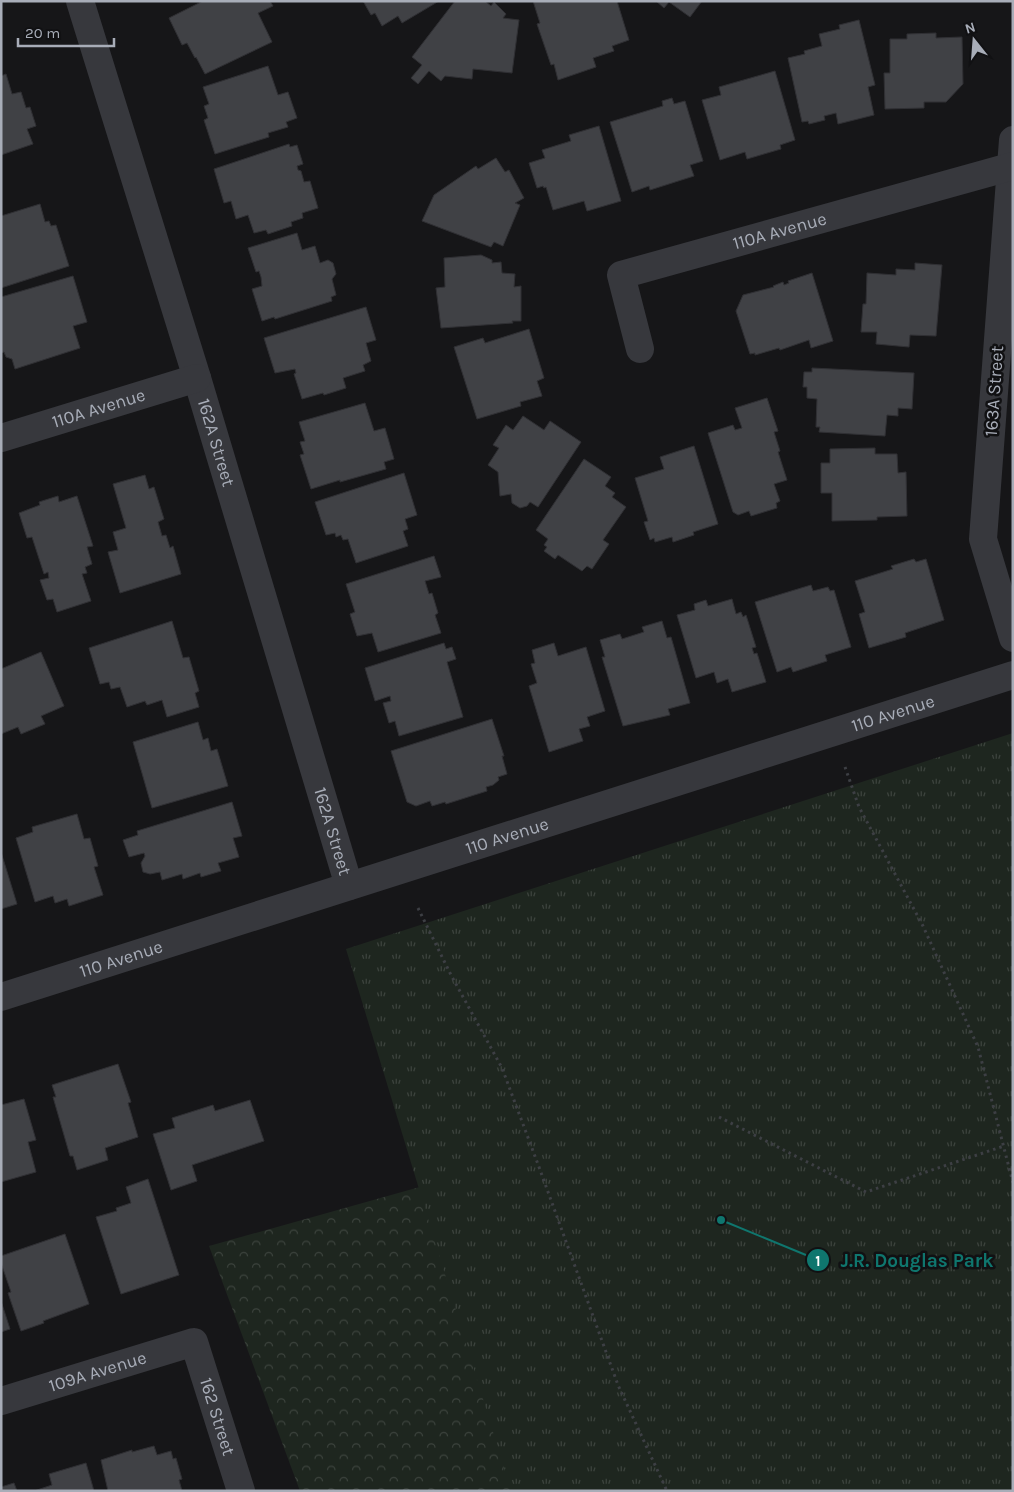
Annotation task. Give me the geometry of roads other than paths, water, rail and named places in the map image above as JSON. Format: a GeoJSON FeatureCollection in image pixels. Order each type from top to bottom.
{"type":"FeatureCollection","features":[{"type":"Feature","properties":{"kind":"street","name":"162A Street"},"geometry":{"type":"LineString","coordinates":[[80,1],[197,378],[349,886]]}},
{"type":"Feature","properties":{"kind":"street","name":"163A Street"},"geometry":{"type":"LineString","coordinates":[[1013,140],[983,540],[1013,638]]}},
{"type":"Feature","properties":{"kind":"street","name":"110A Avenue"},"geometry":{"type":"LineString","coordinates":[[640,349],[621,275],[1012,166]]}},
{"type":"Feature","properties":{"kind":"street","name":"110A Avenue"},"geometry":{"type":"LineString","coordinates":[[1,438],[197,378]]}},
{"type":"Feature","properties":{"kind":"street","name":"110 Avenue"},"geometry":{"type":"LineString","coordinates":[[1,998],[1013,675]]}},
{"type":"Feature","properties":{"kind":"street","name":"109A Avenue"},"geometry":{"type":"LineString","coordinates":[[1,1401],[194,1342]]}},
{"type":"Feature","properties":{"kind":"street","name":"162 Street"},"geometry":{"type":"LineString","coordinates":[[194,1342],[241,1491]]}},
{"type":"Feature","properties":{"kind":"place","name":"J.R. Douglas Park"},"geometry":{"type":"Point","coordinates":[721,1220]}}]}
